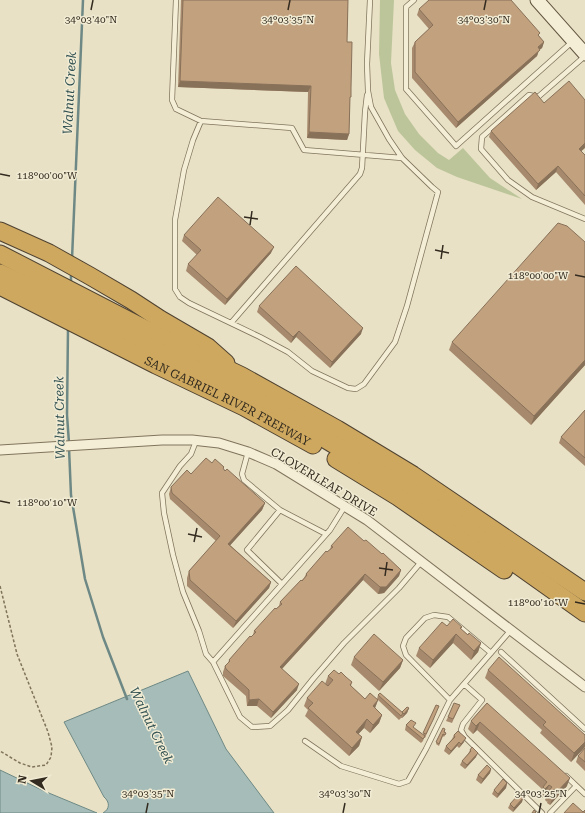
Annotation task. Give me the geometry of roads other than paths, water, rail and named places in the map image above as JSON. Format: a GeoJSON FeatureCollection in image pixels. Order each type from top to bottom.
{"type":"FeatureCollection","features":[{"type":"Feature","properties":{"kind":"highway"},"geometry":{"type":"LineString","coordinates":[[0,231],[90,276],[160,319],[208,346],[242,376]]}},
{"type":"Feature","properties":{"kind":"highway","name":"SAN GABRIEL RIVER FREEWAY"},"geometry":{"type":"LineString","coordinates":[[0,254],[158,348],[244,407],[324,452],[398,497],[585,626]]}},
{"type":"Feature","properties":{"kind":"highway"},"geometry":{"type":"LineString","coordinates":[[0,273],[158,348],[298,423],[440,511],[585,613]]}},
{"type":"Feature","properties":{"kind":"highway","name":"SAN GABRIEL RIVER FREEWAY"},"geometry":{"type":"LineString","coordinates":[[0,286],[158,348],[242,376],[337,429],[413,475],[585,592]]}},
{"type":"Feature","properties":{"kind":"highway"},"geometry":{"type":"LineString","coordinates":[[158,348],[166,349],[238,384],[325,432],[404,481],[509,552],[585,606]]}},
{"type":"Feature","properties":{"kind":"main road"},"geometry":{"type":"LineString","coordinates":[[537,0],[585,55]]}},
{"type":"Feature","properties":{"kind":"street","name":"CLOVERLEAF DRIVE"},"geometry":{"type":"LineString","coordinates":[[0,450],[162,440],[220,443],[248,452],[276,464],[367,520],[585,687]]}},
{"type":"Feature","properties":{"kind":"lane"},"geometry":{"type":"LineString","coordinates":[[176,0],[172,100],[176,109],[202,121],[292,128],[304,150],[402,158]]}},
{"type":"Feature","properties":{"kind":"lane"},"geometry":{"type":"LineString","coordinates":[[202,121],[193,140],[184,170],[175,220],[175,289],[180,297],[190,303],[288,352],[312,370],[348,388],[356,389],[364,384],[395,342],[407,306],[438,192],[432,188],[402,158],[371,108],[368,91],[367,64],[370,0]]}},
{"type":"Feature","properties":{"kind":"lane"},"geometry":{"type":"LineString","coordinates":[[414,0],[406,7],[406,89],[456,146],[573,41]]}},
{"type":"Feature","properties":{"kind":"lane"},"geometry":{"type":"LineString","coordinates":[[585,55],[538,97],[529,95],[482,137],[481,150],[508,180],[532,197],[585,219]]}},
{"type":"Feature","properties":{"kind":"lane"},"geometry":{"type":"LineString","coordinates":[[231,323],[360,174],[362,168],[365,112],[368,91]]}},
{"type":"Feature","properties":{"kind":"lane"},"geometry":{"type":"LineString","coordinates":[[196,441],[190,454],[162,493],[164,514],[171,548],[183,592],[199,631],[206,654],[213,662],[240,717],[252,727],[270,726],[288,710],[312,679],[344,643],[399,588],[421,562]]}},
{"type":"Feature","properties":{"kind":"lane"},"geometry":{"type":"LineString","coordinates":[[248,452],[242,474],[244,480],[280,510],[326,534]]}},
{"type":"Feature","properties":{"kind":"lane"},"geometry":{"type":"LineString","coordinates":[[213,662],[330,530],[345,506]]}},
{"type":"Feature","properties":{"kind":"lane"},"geometry":{"type":"LineString","coordinates":[[280,510],[247,550],[282,584]]}},
{"type":"Feature","properties":{"kind":"lane"},"geometry":{"type":"LineString","coordinates":[[450,700],[406,655],[403,646],[406,638],[425,618],[434,615],[448,617],[491,653]]}},
{"type":"Feature","properties":{"kind":"lane"},"geometry":{"type":"LineString","coordinates":[[305,741],[341,766],[399,784],[408,781],[426,749],[450,700],[511,630]]}},
{"type":"Feature","properties":{"kind":"lane"},"geometry":{"type":"LineString","coordinates":[[502,652],[585,730]]}},
{"type":"Feature","properties":{"kind":"lane"},"geometry":{"type":"LineString","coordinates":[[464,684],[488,705]]}},
{"type":"Feature","properties":{"kind":"lane"},"geometry":{"type":"LineString","coordinates":[[482,700],[463,724],[461,730],[465,737],[542,813]]}},
{"type":"Feature","properties":{"kind":"lane"},"geometry":{"type":"LineString","coordinates":[[559,770],[585,794]]}},
{"type":"Feature","properties":{"kind":"lane"},"geometry":{"type":"LineString","coordinates":[[550,813],[576,786]]}},
{"type":"Feature","properties":{"kind":"water"},"geometry":{"type":"Polygon","coordinates":[[[188,671],[226,749],[274,813],[103,813],[108,807],[107,801],[64,722],[188,671]]]}},
{"type":"Feature","properties":{"kind":"water"},"geometry":{"type":"Polygon","coordinates":[[[0,770],[44,791],[97,813],[0,813],[0,770]]]}},
{"type":"Feature","properties":{"kind":"waterway","name":"Walnut Creek"},"geometry":{"type":"LineString","coordinates":[[72,259],[83,0]]}},
{"type":"Feature","properties":{"kind":"waterway","name":"Walnut Creek"},"geometry":{"type":"LineString","coordinates":[[71,272],[71,283]]}},
{"type":"Feature","properties":{"kind":"waterway","name":"Walnut Creek"},"geometry":{"type":"LineString","coordinates":[[68,328],[67,415],[69,443]]}},
{"type":"Feature","properties":{"kind":"waterway","name":"Walnut Creek"},"geometry":{"type":"LineString","coordinates":[[69,448],[71,495],[85,579],[103,637],[127,699]]}}]}
